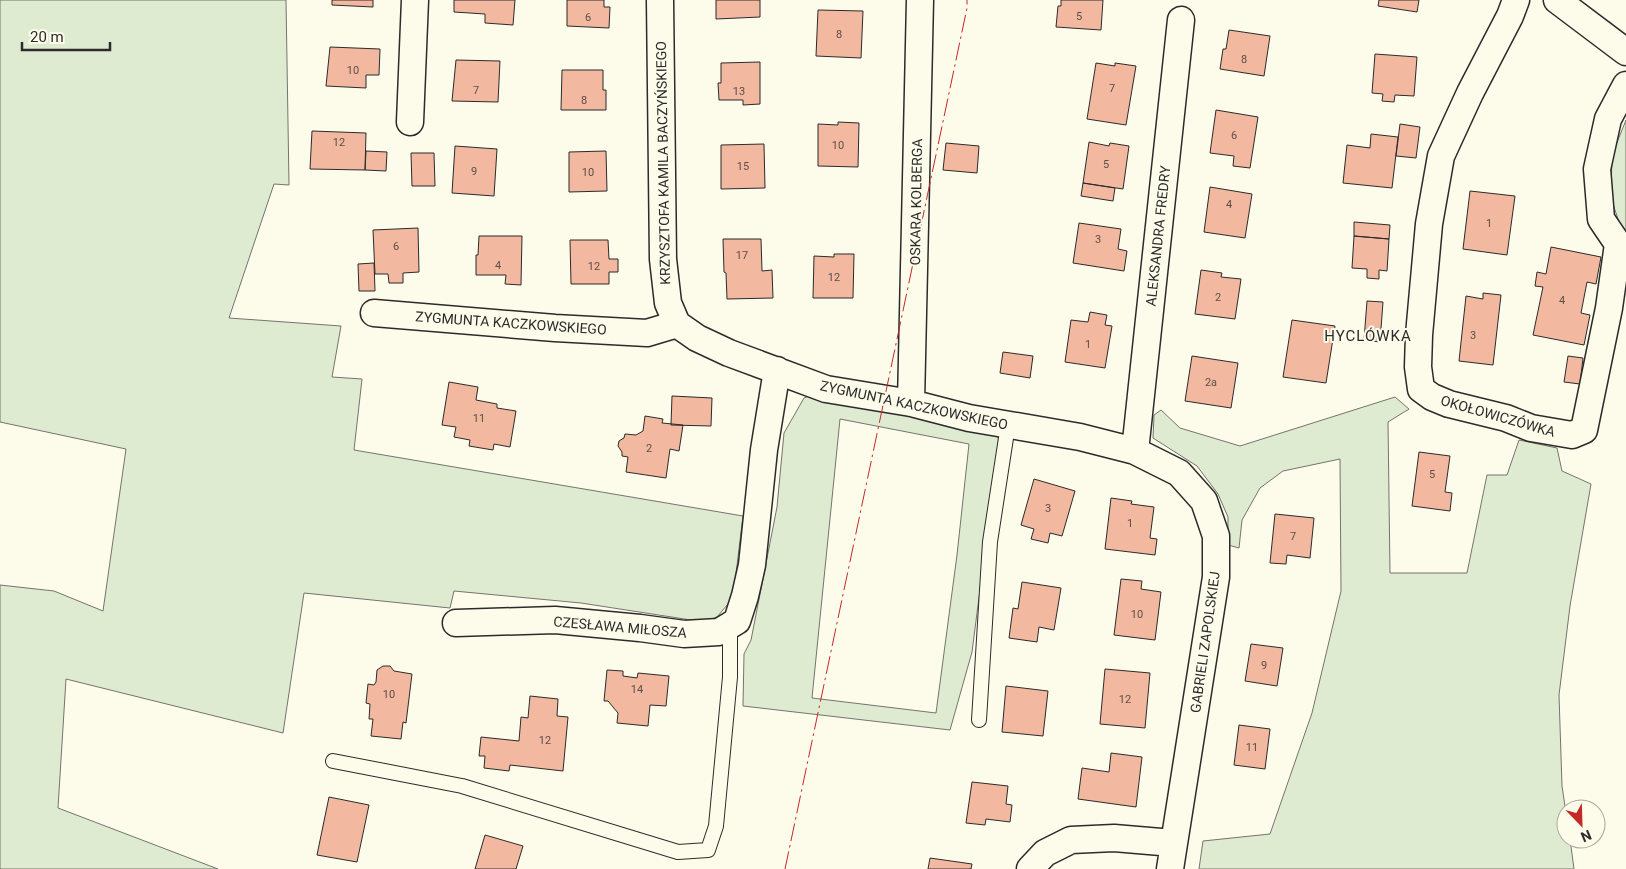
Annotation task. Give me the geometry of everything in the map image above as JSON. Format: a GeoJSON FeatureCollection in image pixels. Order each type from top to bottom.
{"type":"FeatureCollection","features":[{"type":"Feature","properties":{"kind":"street"},"geometry":{"type":"LineString","coordinates":[[410,122],[415,0]]}},
{"type":"Feature","properties":{"kind":"street","name":"KRZYSZTOFA KAMILA BACZYŃSKIEGO"},"geometry":{"type":"LineString","coordinates":[[660,0],[663,259],[668,303],[677,324]]}},
{"type":"Feature","properties":{"kind":"street","name":"OSKARA KOLBERGA"},"geometry":{"type":"LineString","coordinates":[[911,403],[920,0]]}},
{"type":"Feature","properties":{"kind":"street","name":"OKOŁOWICZÓWKA"},"geometry":{"type":"LineString","coordinates":[[1516,0],[1510,16],[1470,93],[1441,156],[1429,224],[1419,335],[1418,367],[1421,389],[1432,397],[1449,404],[1506,418],[1532,428],[1572,435],[1584,430],[1622,245],[1601,219],[1597,169],[1608,119],[1626,85]]}},
{"type":"Feature","properties":{"kind":"street"},"geometry":{"type":"LineString","coordinates":[[1557,0],[1626,52]]}},
{"type":"Feature","properties":{"kind":"street","name":"ALEKSANDRA FREDRY"},"geometry":{"type":"LineString","coordinates":[[1135,451],[1181,20]]}},
{"type":"Feature","properties":{"kind":"street","name":"ZYGMUNTA KACZKOWSKIEGO"},"geometry":{"type":"LineString","coordinates":[[374,312],[555,328],[647,333],[677,324],[697,338],[729,353],[826,390],[911,403],[969,418],[1080,438],[1135,451]]}},
{"type":"Feature","properties":{"kind":"street"},"geometry":{"type":"LineString","coordinates":[[730,626],[736,621],[745,596],[752,565],[764,450],[777,370]]}},
{"type":"Feature","properties":{"kind":"street","name":"GABRIELI ZAPOLSKIEJ"},"geometry":{"type":"LineString","coordinates":[[1135,451],[1180,474],[1204,501],[1216,536],[1216,577],[1170,869]]}},
{"type":"Feature","properties":{"kind":"street","name":"CZESŁAWA MIŁOSZA"},"geometry":{"type":"LineString","coordinates":[[456,623],[555,620],[684,634],[719,632],[730,626]]}},
{"type":"Feature","properties":{"kind":"street"},"geometry":{"type":"LineString","coordinates":[[1030,869],[1045,853],[1071,840],[1114,838],[1173,843]]}},
{"type":"Feature","properties":{"kind":"lane"},"geometry":{"type":"LineString","coordinates":[[979,720],[990,542],[1008,425]]}},
{"type":"Feature","properties":{"kind":"lane"},"geometry":{"type":"LineString","coordinates":[[333,761],[462,786],[678,852],[708,850],[716,826],[730,677],[730,626]]}},
{"type":"Feature","properties":{"kind":"green space"},"geometry":{"type":"Polygon","coordinates":[[[0,0],[286,0],[289,185],[274,184],[229,318],[341,326],[332,377],[362,379],[354,450],[743,516],[733,598],[717,617],[704,622],[581,603],[454,591],[450,608],[304,593],[283,733],[66,679],[58,808],[218,869],[0,869],[0,585],[54,591],[103,611],[126,449],[0,422],[0,0]]]}},
{"type":"Feature","properties":{"kind":"green space"},"geometry":{"type":"Polygon","coordinates":[[[1626,120],[1626,233],[1620,225],[1611,198],[1612,155],[1626,120]]]}},
{"type":"Feature","properties":{"kind":"green space"},"geometry":{"type":"Polygon","coordinates":[[[813,394],[997,434],[999,441],[972,652],[950,730],[743,706],[744,654],[751,640],[777,507],[784,433],[804,398],[813,394]],[[840,419],[812,698],[936,713],[957,555],[969,444],[840,419]]]}},
{"type":"Feature","properties":{"kind":"green space"},"geometry":{"type":"Polygon","coordinates":[[[1395,397],[1409,409],[1388,422],[1390,573],[1467,573],[1487,475],[1507,475],[1519,440],[1557,448],[1562,471],[1591,484],[1570,606],[1559,695],[1564,799],[1556,799],[1556,849],[1571,849],[1574,869],[1199,869],[1203,841],[1270,834],[1312,713],[1341,591],[1340,459],[1283,471],[1260,488],[1242,520],[1239,548],[1228,545],[1228,517],[1218,494],[1197,466],[1153,438],[1154,415],[1161,410],[1180,428],[1240,446],[1395,397]]]}},
{"type":"Feature","properties":{"kind":"building"},"geometry":{"type":"Polygon","coordinates":[[[332,0],[373,0],[373,7],[332,5],[332,0]]]}},
{"type":"Feature","properties":{"kind":"building"},"geometry":{"type":"Polygon","coordinates":[[[454,0],[515,0],[513,25],[485,23],[485,14],[454,12],[454,0]]]}},
{"type":"Feature","properties":{"kind":"building"},"geometry":{"type":"Polygon","coordinates":[[[567,0],[604,0],[604,7],[610,7],[609,28],[567,26],[567,0]]]}},
{"type":"Feature","properties":{"kind":"building"},"geometry":{"type":"Polygon","coordinates":[[[716,0],[760,0],[760,17],[716,19],[716,0]]]}},
{"type":"Feature","properties":{"kind":"building"},"geometry":{"type":"Polygon","coordinates":[[[1061,0],[1103,0],[1101,30],[1056,27],[1058,6],[1061,6],[1061,0]]]}},
{"type":"Feature","properties":{"kind":"building"},"geometry":{"type":"Polygon","coordinates":[[[1379,0],[1419,0],[1417,12],[1378,6],[1379,0]]]}},
{"type":"Feature","properties":{"kind":"building"},"geometry":{"type":"Polygon","coordinates":[[[818,10],[863,11],[861,58],[816,56],[818,10]]]}},
{"type":"Feature","properties":{"kind":"building"},"geometry":{"type":"Polygon","coordinates":[[[1229,30],[1270,36],[1264,76],[1220,69],[1223,49],[1226,49],[1229,30]]]}},
{"type":"Feature","properties":{"kind":"building"},"geometry":{"type":"Polygon","coordinates":[[[330,47],[380,49],[379,75],[366,75],[366,88],[326,86],[330,47]]]}},
{"type":"Feature","properties":{"kind":"building"},"geometry":{"type":"Polygon","coordinates":[[[1375,54],[1417,57],[1414,96],[1395,95],[1394,102],[1382,101],[1383,94],[1372,93],[1375,54]]]}},
{"type":"Feature","properties":{"kind":"building"},"geometry":{"type":"Polygon","coordinates":[[[456,60],[500,61],[498,102],[452,101],[456,60]]]}},
{"type":"Feature","properties":{"kind":"building"},"geometry":{"type":"Polygon","coordinates":[[[760,62],[760,104],[743,105],[743,100],[719,100],[718,83],[721,83],[721,63],[760,62]]]}},
{"type":"Feature","properties":{"kind":"building"},"geometry":{"type":"Polygon","coordinates":[[[1096,63],[1115,66],[1115,63],[1136,66],[1126,125],[1087,119],[1096,63]]]}},
{"type":"Feature","properties":{"kind":"building"},"geometry":{"type":"Polygon","coordinates":[[[562,70],[603,70],[606,110],[561,110],[562,70]]]}},
{"type":"Feature","properties":{"kind":"building"},"geometry":{"type":"Polygon","coordinates":[[[1216,110],[1258,117],[1250,168],[1233,166],[1234,156],[1210,153],[1216,110]]]}},
{"type":"Feature","properties":{"kind":"building"},"geometry":{"type":"Polygon","coordinates":[[[838,122],[859,123],[858,167],[818,166],[818,124],[838,125],[838,122]]]}},
{"type":"Feature","properties":{"kind":"building"},"geometry":{"type":"Polygon","coordinates":[[[1400,124],[1420,127],[1416,158],[1396,156],[1400,124]]]}},
{"type":"Feature","properties":{"kind":"building"},"geometry":{"type":"Polygon","coordinates":[[[312,131],[366,133],[365,170],[310,169],[312,131]]]}},
{"type":"Feature","properties":{"kind":"building"},"geometry":{"type":"Polygon","coordinates":[[[1371,134],[1398,137],[1392,188],[1343,183],[1347,145],[1370,148],[1371,134]]]}},
{"type":"Feature","properties":{"kind":"building"},"geometry":{"type":"Polygon","coordinates":[[[1089,142],[1109,146],[1110,143],[1129,146],[1123,189],[1083,183],[1089,142]]]}},
{"type":"Feature","properties":{"kind":"building"},"geometry":{"type":"Polygon","coordinates":[[[946,143],[979,146],[977,173],[943,170],[946,143]]]}},
{"type":"Feature","properties":{"kind":"building"},"geometry":{"type":"Polygon","coordinates":[[[764,144],[765,188],[721,189],[721,145],[764,144]]]}},
{"type":"Feature","properties":{"kind":"building"},"geometry":{"type":"Polygon","coordinates":[[[455,146],[497,149],[494,196],[452,193],[455,146]]]}},
{"type":"Feature","properties":{"kind":"building"},"geometry":{"type":"Polygon","coordinates":[[[366,151],[387,152],[386,171],[365,170],[366,151]]]}},
{"type":"Feature","properties":{"kind":"building"},"geometry":{"type":"Polygon","coordinates":[[[606,151],[607,191],[569,192],[569,152],[606,151]]]}},
{"type":"Feature","properties":{"kind":"building"},"geometry":{"type":"Polygon","coordinates":[[[411,153],[434,153],[435,186],[412,186],[411,153]]]}},
{"type":"Feature","properties":{"kind":"building"},"geometry":{"type":"Polygon","coordinates":[[[1083,183],[1115,188],[1113,201],[1081,196],[1083,183]]]}},
{"type":"Feature","properties":{"kind":"building"},"geometry":{"type":"Polygon","coordinates":[[[1210,187],[1252,194],[1245,238],[1204,232],[1210,187]]]}},
{"type":"Feature","properties":{"kind":"building"},"geometry":{"type":"Polygon","coordinates":[[[1470,191],[1515,196],[1507,255],[1463,249],[1470,191]]]}},
{"type":"Feature","properties":{"kind":"building"},"geometry":{"type":"Polygon","coordinates":[[[1354,222],[1390,225],[1389,239],[1354,236],[1354,222]]]}},
{"type":"Feature","properties":{"kind":"building"},"geometry":{"type":"Polygon","coordinates":[[[1079,223],[1121,229],[1118,249],[1127,251],[1124,271],[1073,263],[1079,223]]]}},
{"type":"Feature","properties":{"kind":"building"},"geometry":{"type":"Polygon","coordinates":[[[418,228],[419,272],[403,273],[403,283],[389,283],[388,274],[375,274],[373,230],[418,228]]]}},
{"type":"Feature","properties":{"kind":"building"},"geometry":{"type":"Polygon","coordinates":[[[479,236],[522,236],[521,285],[505,284],[506,275],[476,275],[476,255],[478,255],[479,236]]]}},
{"type":"Feature","properties":{"kind":"building"},"geometry":{"type":"Polygon","coordinates":[[[1354,236],[1389,239],[1387,271],[1379,270],[1379,279],[1367,278],[1367,269],[1352,268],[1354,236]]]}},
{"type":"Feature","properties":{"kind":"building"},"geometry":{"type":"Polygon","coordinates":[[[723,239],[761,239],[762,271],[772,270],[773,298],[727,299],[723,239]]]}},
{"type":"Feature","properties":{"kind":"building"},"geometry":{"type":"Polygon","coordinates":[[[570,240],[608,240],[609,259],[618,259],[618,272],[609,272],[609,284],[571,284],[570,240]]]}},
{"type":"Feature","properties":{"kind":"building"},"geometry":{"type":"Polygon","coordinates":[[[1551,247],[1601,257],[1596,284],[1587,282],[1581,313],[1590,315],[1584,345],[1533,335],[1543,287],[1535,286],[1537,272],[1546,274],[1551,247]]]}},
{"type":"Feature","properties":{"kind":"building"},"geometry":{"type":"Polygon","coordinates":[[[834,254],[854,254],[853,298],[813,298],[814,256],[834,257],[834,254]]]}},
{"type":"Feature","properties":{"kind":"building"},"geometry":{"type":"Polygon","coordinates":[[[374,263],[375,291],[359,291],[358,264],[374,263]]]}},
{"type":"Feature","properties":{"kind":"building"},"geometry":{"type":"Polygon","coordinates":[[[1201,270],[1222,273],[1221,277],[1241,279],[1235,319],[1195,314],[1201,270]]]}},
{"type":"Feature","properties":{"kind":"building"},"geometry":{"type":"Polygon","coordinates":[[[1483,293],[1501,295],[1493,365],[1459,361],[1466,296],[1483,299],[1483,293]]]}},
{"type":"Feature","properties":{"kind":"building"},"geometry":{"type":"Polygon","coordinates":[[[1367,301],[1383,302],[1380,342],[1364,340],[1367,301]]]}},
{"type":"Feature","properties":{"kind":"building"},"geometry":{"type":"Polygon","coordinates":[[[1090,312],[1107,315],[1105,325],[1112,326],[1105,368],[1065,362],[1071,320],[1088,322],[1090,312]]]}},
{"type":"Feature","properties":{"kind":"building"},"geometry":{"type":"Polygon","coordinates":[[[1292,320],[1335,326],[1326,383],[1283,377],[1292,320]]]}},
{"type":"Feature","properties":{"kind":"building"},"geometry":{"type":"Polygon","coordinates":[[[1003,352],[1033,356],[1030,378],[1000,373],[1003,352]]]}},
{"type":"Feature","properties":{"kind":"building"},"geometry":{"type":"Polygon","coordinates":[[[1192,356],[1238,363],[1231,408],[1185,401],[1192,356]]]}},
{"type":"Feature","properties":{"kind":"building"},"geometry":{"type":"Polygon","coordinates":[[[1568,356],[1583,358],[1580,384],[1564,382],[1568,356]]]}},
{"type":"Feature","properties":{"kind":"building"},"geometry":{"type":"Polygon","coordinates":[[[449,382],[478,387],[476,400],[497,404],[497,408],[516,411],[510,447],[494,444],[493,450],[469,446],[470,440],[454,437],[456,427],[442,425],[449,382]]]}},
{"type":"Feature","properties":{"kind":"building"},"geometry":{"type":"Polygon","coordinates":[[[672,396],[712,398],[711,426],[671,425],[672,396]]]}},
{"type":"Feature","properties":{"kind":"building"},"geometry":{"type":"Polygon","coordinates":[[[645,416],[663,419],[662,423],[683,425],[679,451],[670,449],[666,478],[626,472],[628,457],[622,456],[618,446],[619,441],[624,438],[625,434],[636,435],[643,431],[645,416]]]}},
{"type":"Feature","properties":{"kind":"building"},"geometry":{"type":"Polygon","coordinates":[[[1419,452],[1450,456],[1445,492],[1452,493],[1450,511],[1412,506],[1419,452]]]}},
{"type":"Feature","properties":{"kind":"building"},"geometry":{"type":"Polygon","coordinates":[[[1034,479],[1075,491],[1062,536],[1050,533],[1048,543],[1031,539],[1034,529],[1021,525],[1034,479]]]}},
{"type":"Feature","properties":{"kind":"building"},"geometry":{"type":"Polygon","coordinates":[[[1111,498],[1132,501],[1131,504],[1154,507],[1150,538],[1157,539],[1155,555],[1105,549],[1111,498]]]}},
{"type":"Feature","properties":{"kind":"building"},"geometry":{"type":"Polygon","coordinates":[[[1275,514],[1314,518],[1310,558],[1287,555],[1286,564],[1270,563],[1275,514]]]}},
{"type":"Feature","properties":{"kind":"building"},"geometry":{"type":"Polygon","coordinates":[[[1121,579],[1142,581],[1141,589],[1161,592],[1155,640],[1114,635],[1121,579]]]}},
{"type":"Feature","properties":{"kind":"building"},"geometry":{"type":"Polygon","coordinates":[[[1022,582],[1061,588],[1054,630],[1039,627],[1037,642],[1009,638],[1013,608],[1018,609],[1022,582]]]}},
{"type":"Feature","properties":{"kind":"building"},"geometry":{"type":"Polygon","coordinates":[[[1251,644],[1283,648],[1277,686],[1245,681],[1251,644]]]}},
{"type":"Feature","properties":{"kind":"building"},"geometry":{"type":"Polygon","coordinates":[[[383,666],[390,666],[394,671],[412,674],[406,723],[403,722],[401,739],[371,736],[373,719],[369,719],[370,704],[366,703],[368,684],[374,685],[377,670],[383,666]]]}},
{"type":"Feature","properties":{"kind":"building"},"geometry":{"type":"Polygon","coordinates":[[[1105,669],[1150,673],[1145,728],[1100,724],[1105,669]]]}},
{"type":"Feature","properties":{"kind":"building"},"geometry":{"type":"Polygon","coordinates":[[[607,670],[623,671],[623,676],[637,678],[638,673],[669,676],[666,706],[650,705],[648,726],[617,723],[618,713],[608,701],[604,701],[607,670]]]}},
{"type":"Feature","properties":{"kind":"building"},"geometry":{"type":"Polygon","coordinates":[[[1006,686],[1048,691],[1043,736],[1002,732],[1006,686]]]}},
{"type":"Feature","properties":{"kind":"building"},"geometry":{"type":"Polygon","coordinates":[[[530,696],[558,699],[557,716],[568,717],[563,771],[510,765],[509,771],[484,768],[485,756],[479,756],[481,737],[519,741],[521,717],[528,718],[530,696]]]}},
{"type":"Feature","properties":{"kind":"building"},"geometry":{"type":"Polygon","coordinates":[[[1239,725],[1270,729],[1265,769],[1234,765],[1239,725]]]}},
{"type":"Feature","properties":{"kind":"building"},"geometry":{"type":"Polygon","coordinates":[[[1111,753],[1142,757],[1136,807],[1078,799],[1082,768],[1109,772],[1111,753]]]}},
{"type":"Feature","properties":{"kind":"building"},"geometry":{"type":"Polygon","coordinates":[[[972,782],[1008,786],[1006,804],[1012,805],[1010,822],[986,819],[985,825],[966,823],[972,782]]]}},
{"type":"Feature","properties":{"kind":"building"},"geometry":{"type":"Polygon","coordinates":[[[329,797],[369,805],[357,862],[317,855],[329,797]]]}},
{"type":"Feature","properties":{"kind":"building"},"geometry":{"type":"Polygon","coordinates":[[[485,835],[523,846],[516,869],[475,869],[485,835]]]}},
{"type":"Feature","properties":{"kind":"building"},"geometry":{"type":"Polygon","coordinates":[[[930,858],[972,864],[971,869],[928,869],[930,858]]]}},
{"type":"Feature","properties":{"kind":"power"},"geometry":{"type":"LineString","coordinates":[[785,869],[967,8],[967,0]]}},
{"type":"Feature","properties":{"kind":"district","name":"HYCLÓWKA"},"geometry":{"type":"Point","coordinates":[1368,336]}}]}
